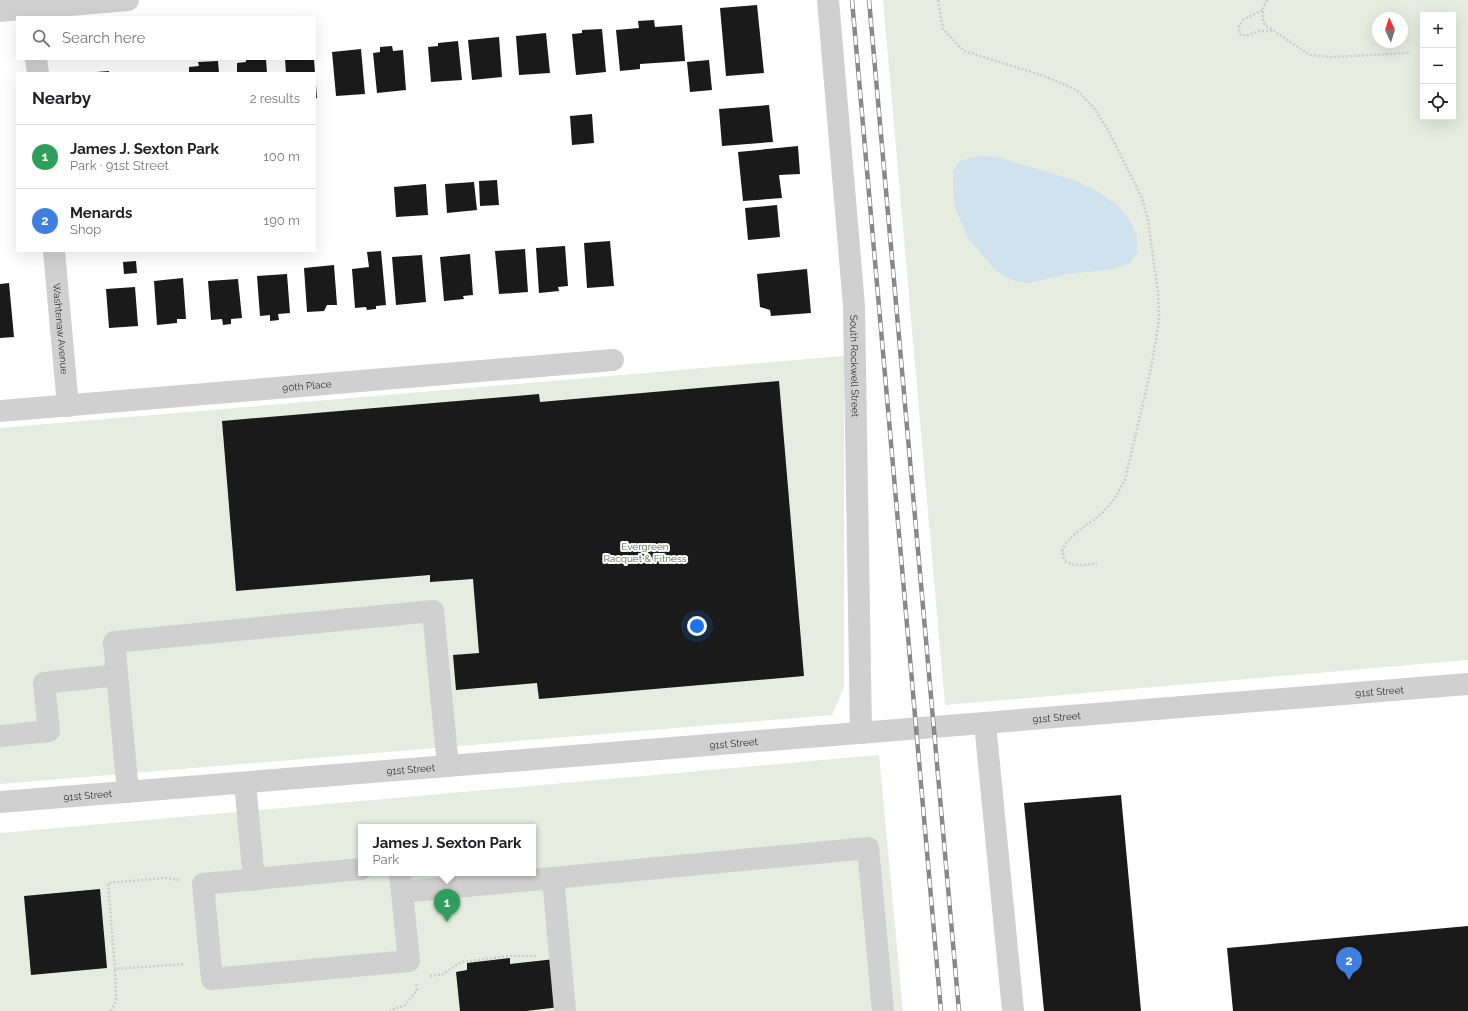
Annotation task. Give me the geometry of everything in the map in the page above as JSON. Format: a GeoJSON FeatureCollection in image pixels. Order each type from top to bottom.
{"type":"FeatureCollection","features":[{"type":"Feature","properties":{"kind":"street"},"geometry":{"type":"LineString","coordinates":[[0,11],[128,0]]}},
{"type":"Feature","properties":{"kind":"street","name":"South Rockwell Street"},"geometry":{"type":"LineString","coordinates":[[828,0],[854,306],[861,733]]}},
{"type":"Feature","properties":{"kind":"street"},"geometry":{"type":"LineString","coordinates":[[36,60],[38,72]]}},
{"type":"Feature","properties":{"kind":"street","name":"Washtenaw Avenue"},"geometry":{"type":"LineString","coordinates":[[54,252],[68,406]]}},
{"type":"Feature","properties":{"kind":"street","name":"90th Place"},"geometry":{"type":"LineString","coordinates":[[0,411],[613,360]]}},
{"type":"Feature","properties":{"kind":"street"},"geometry":{"type":"LineString","coordinates":[[128,792],[114,642],[433,611],[448,766]]}},
{"type":"Feature","properties":{"kind":"street"},"geometry":{"type":"LineString","coordinates":[[0,736],[49,731],[44,683],[117,675]]}},
{"type":"Feature","properties":{"kind":"street","name":"91st Street"},"geometry":{"type":"LineString","coordinates":[[0,802],[1468,684]]}},
{"type":"Feature","properties":{"kind":"street"},"geometry":{"type":"LineString","coordinates":[[985,723],[1013,1011]]}},
{"type":"Feature","properties":{"kind":"street"},"geometry":{"type":"LineString","coordinates":[[245,783],[254,880]]}},
{"type":"Feature","properties":{"kind":"street"},"geometry":{"type":"LineString","coordinates":[[358,870],[203,884],[212,979],[408,960],[401,883],[553,878],[868,848],[883,1011]]}},
{"type":"Feature","properties":{"kind":"street"},"geometry":{"type":"LineString","coordinates":[[553,878],[565,1011]]}},
{"type":"Feature","properties":{"kind":"path"},"geometry":{"type":"LineString","coordinates":[[938,0],[943,29],[964,51],[1044,76],[1077,90],[1094,108],[1108,130],[1142,198],[1148,220],[1158,292],[1159,320],[1157,343],[1124,480],[1116,496],[1106,509],[1073,535],[1066,543],[1062,551],[1065,561],[1077,566],[1097,563]]}},
{"type":"Feature","properties":{"kind":"path"},"geometry":{"type":"LineString","coordinates":[[1267,0],[1262,9],[1262,17],[1265,25],[1310,55],[1410,53]]}},
{"type":"Feature","properties":{"kind":"path"},"geometry":{"type":"LineString","coordinates":[[1262,9],[1243,20],[1238,26],[1240,34],[1246,36],[1259,31],[1273,31]]}},
{"type":"Feature","properties":{"kind":"path"},"geometry":{"type":"LineString","coordinates":[[112,1011],[116,1000],[108,883],[165,878]]}},
{"type":"Feature","properties":{"kind":"path"},"geometry":{"type":"LineString","coordinates":[[443,974],[461,962],[510,956],[544,956]]}},
{"type":"Feature","properties":{"kind":"path"},"geometry":{"type":"LineString","coordinates":[[389,1011],[405,1005],[416,990],[416,977],[408,960]]}},
{"type":"Feature","properties":{"kind":"path"},"geometry":{"type":"LineString","coordinates":[[115,969],[169,965]]}},
{"type":"Feature","properties":{"kind":"green space"},"geometry":{"type":"Polygon","coordinates":[[[883,0],[1468,0],[1468,660],[945,705],[883,0]]]}},
{"type":"Feature","properties":{"kind":"green space","name":"Evergreen Racquet & Fitness"},"geometry":{"type":"Polygon","coordinates":[[[844,356],[844,687],[832,715],[0,784],[0,428],[844,356]]]}},
{"type":"Feature","properties":{"kind":"green space"},"geometry":{"type":"Polygon","coordinates":[[[879,755],[903,1011],[0,1011],[0,833],[879,755]]]}},
{"type":"Feature","properties":{"kind":"water"},"geometry":{"type":"Polygon","coordinates":[[[978,156],[999,157],[1076,181],[1098,192],[1116,204],[1129,219],[1137,236],[1137,253],[1131,262],[1115,269],[1066,274],[1030,283],[1014,281],[995,270],[968,238],[954,205],[953,171],[960,161],[978,156]]]}},
{"type":"Feature","properties":{"kind":"building"},"geometry":{"type":"Polygon","coordinates":[[[757,5],[764,73],[726,76],[720,8],[757,5]]]}},
{"type":"Feature","properties":{"kind":"building"},"geometry":{"type":"Polygon","coordinates":[[[654,20],[655,27],[682,25],[685,61],[640,64],[640,69],[620,71],[616,30],[639,28],[638,21],[654,20]]]}},
{"type":"Feature","properties":{"kind":"building"},"geometry":{"type":"Polygon","coordinates":[[[602,29],[606,72],[576,75],[572,34],[582,33],[582,30],[602,29]]]}},
{"type":"Feature","properties":{"kind":"building"},"geometry":{"type":"Polygon","coordinates":[[[546,33],[550,73],[519,75],[516,36],[546,33]]]}},
{"type":"Feature","properties":{"kind":"building"},"geometry":{"type":"Polygon","coordinates":[[[499,37],[502,77],[472,80],[468,40],[499,37]]]}},
{"type":"Feature","properties":{"kind":"building"},"geometry":{"type":"Polygon","coordinates":[[[458,41],[462,80],[431,82],[428,47],[438,46],[438,43],[458,41]]]}},
{"type":"Feature","properties":{"kind":"building"},"geometry":{"type":"Polygon","coordinates":[[[392,46],[393,51],[403,50],[406,90],[377,93],[373,53],[380,52],[380,47],[392,46]]]}},
{"type":"Feature","properties":{"kind":"building"},"geometry":{"type":"Polygon","coordinates":[[[361,49],[365,94],[336,96],[332,52],[361,49]]]}},
{"type":"Feature","properties":{"kind":"building"},"geometry":{"type":"Polygon","coordinates":[[[246,60],[266,60],[267,72],[237,72],[237,63],[246,62],[246,60]]]}},
{"type":"Feature","properties":{"kind":"building"},"geometry":{"type":"Polygon","coordinates":[[[285,60],[314,60],[315,72],[286,72],[285,60]]]}},
{"type":"Feature","properties":{"kind":"building"},"geometry":{"type":"Polygon","coordinates":[[[709,60],[712,90],[690,92],[687,62],[709,60]]]}},
{"type":"Feature","properties":{"kind":"building"},"geometry":{"type":"Polygon","coordinates":[[[218,61],[219,72],[189,72],[189,67],[199,66],[198,62],[218,61]]]}},
{"type":"Feature","properties":{"kind":"building"},"geometry":{"type":"Polygon","coordinates":[[[769,105],[773,142],[722,146],[719,109],[769,105]]]}},
{"type":"Feature","properties":{"kind":"building"},"geometry":{"type":"Polygon","coordinates":[[[592,114],[594,143],[572,145],[570,116],[592,114]]]}},
{"type":"Feature","properties":{"kind":"building"},"geometry":{"type":"Polygon","coordinates":[[[798,146],[800,174],[779,175],[782,198],[743,201],[738,152],[798,146]]]}},
{"type":"Feature","properties":{"kind":"building"},"geometry":{"type":"Polygon","coordinates":[[[497,180],[499,205],[480,206],[479,181],[497,180]]]}},
{"type":"Feature","properties":{"kind":"building"},"geometry":{"type":"Polygon","coordinates":[[[474,182],[477,210],[447,213],[445,184],[474,182]]]}},
{"type":"Feature","properties":{"kind":"building"},"geometry":{"type":"Polygon","coordinates":[[[426,184],[428,215],[396,217],[394,187],[426,184]]]}},
{"type":"Feature","properties":{"kind":"building"},"geometry":{"type":"Polygon","coordinates":[[[777,205],[780,237],[748,240],[745,208],[777,205]]]}},
{"type":"Feature","properties":{"kind":"building"},"geometry":{"type":"Polygon","coordinates":[[[610,241],[614,286],[587,288],[584,243],[610,241]]]}},
{"type":"Feature","properties":{"kind":"building"},"geometry":{"type":"Polygon","coordinates":[[[565,246],[568,286],[558,287],[559,291],[539,293],[536,248],[565,246]]]}},
{"type":"Feature","properties":{"kind":"building"},"geometry":{"type":"Polygon","coordinates":[[[525,249],[528,292],[499,294],[495,251],[525,249]]]}},
{"type":"Feature","properties":{"kind":"building"},"geometry":{"type":"Polygon","coordinates":[[[381,251],[386,305],[376,306],[376,309],[367,310],[366,307],[355,308],[352,269],[369,267],[367,252],[381,251]]]}},
{"type":"Feature","properties":{"kind":"building"},"geometry":{"type":"Polygon","coordinates":[[[470,254],[473,295],[463,296],[464,299],[444,301],[440,257],[470,254]]]}},
{"type":"Feature","properties":{"kind":"building"},"geometry":{"type":"Polygon","coordinates":[[[422,255],[426,302],[396,305],[392,257],[422,255]]]}},
{"type":"Feature","properties":{"kind":"building"},"geometry":{"type":"Polygon","coordinates":[[[136,261],[137,273],[124,274],[123,262],[136,261]]]}},
{"type":"Feature","properties":{"kind":"building"},"geometry":{"type":"Polygon","coordinates":[[[334,265],[337,305],[327,305],[324,311],[307,312],[304,268],[334,265]]]}},
{"type":"Feature","properties":{"kind":"building"},"geometry":{"type":"Polygon","coordinates":[[[807,269],[811,313],[771,316],[770,310],[760,307],[757,274],[807,269]]]}},
{"type":"Feature","properties":{"kind":"building"},"geometry":{"type":"Polygon","coordinates":[[[287,274],[290,313],[278,314],[279,320],[270,321],[270,315],[260,316],[257,276],[287,274]]]}},
{"type":"Feature","properties":{"kind":"building"},"geometry":{"type":"Polygon","coordinates":[[[183,278],[186,319],[177,319],[177,323],[157,325],[154,281],[183,278]]]}},
{"type":"Feature","properties":{"kind":"building"},"geometry":{"type":"Polygon","coordinates":[[[238,279],[242,318],[231,319],[231,324],[223,325],[222,319],[211,320],[208,281],[238,279]]]}},
{"type":"Feature","properties":{"kind":"building"},"geometry":{"type":"Polygon","coordinates":[[[9,283],[14,337],[0,338],[0,284],[9,283]]]}},
{"type":"Feature","properties":{"kind":"building"},"geometry":{"type":"Polygon","coordinates":[[[135,287],[138,326],[109,328],[106,289],[135,287]]]}},
{"type":"Feature","properties":{"kind":"building"},"geometry":{"type":"Polygon","coordinates":[[[779,381],[804,676],[539,699],[537,683],[456,690],[453,655],[479,653],[473,579],[430,582],[430,575],[236,591],[222,421],[539,394],[540,402],[779,381]]]}},
{"type":"Feature","properties":{"kind":"building"},"geometry":{"type":"Polygon","coordinates":[[[1121,795],[1141,1011],[1044,1011],[1024,803],[1121,795]]]}},
{"type":"Feature","properties":{"kind":"building"},"geometry":{"type":"Polygon","coordinates":[[[100,889],[107,968],[31,975],[24,896],[100,889]]]}},
{"type":"Feature","properties":{"kind":"building"},"geometry":{"type":"Polygon","coordinates":[[[1468,926],[1468,1011],[1233,1011],[1227,948],[1468,926]]]}},
{"type":"Feature","properties":{"kind":"building"},"geometry":{"type":"Polygon","coordinates":[[[510,958],[510,964],[555,959],[560,1007],[526,1011],[460,1011],[456,972],[467,970],[467,963],[510,958]]]}},
{"type":"Feature","properties":{"kind":"railway"},"geometry":{"type":"LineString","coordinates":[[852,0],[941,1011]]}},
{"type":"Feature","properties":{"kind":"railway"},"geometry":{"type":"LineString","coordinates":[[869,0],[959,1011]]}},
{"type":"Feature","properties":{"kind":"place","name":"James J. Sexton Park"},"geometry":{"type":"Point","coordinates":[447,922]}},
{"type":"Feature","properties":{"kind":"place","name":"Menards"},"geometry":{"type":"Point","coordinates":[1349,980]}}]}
